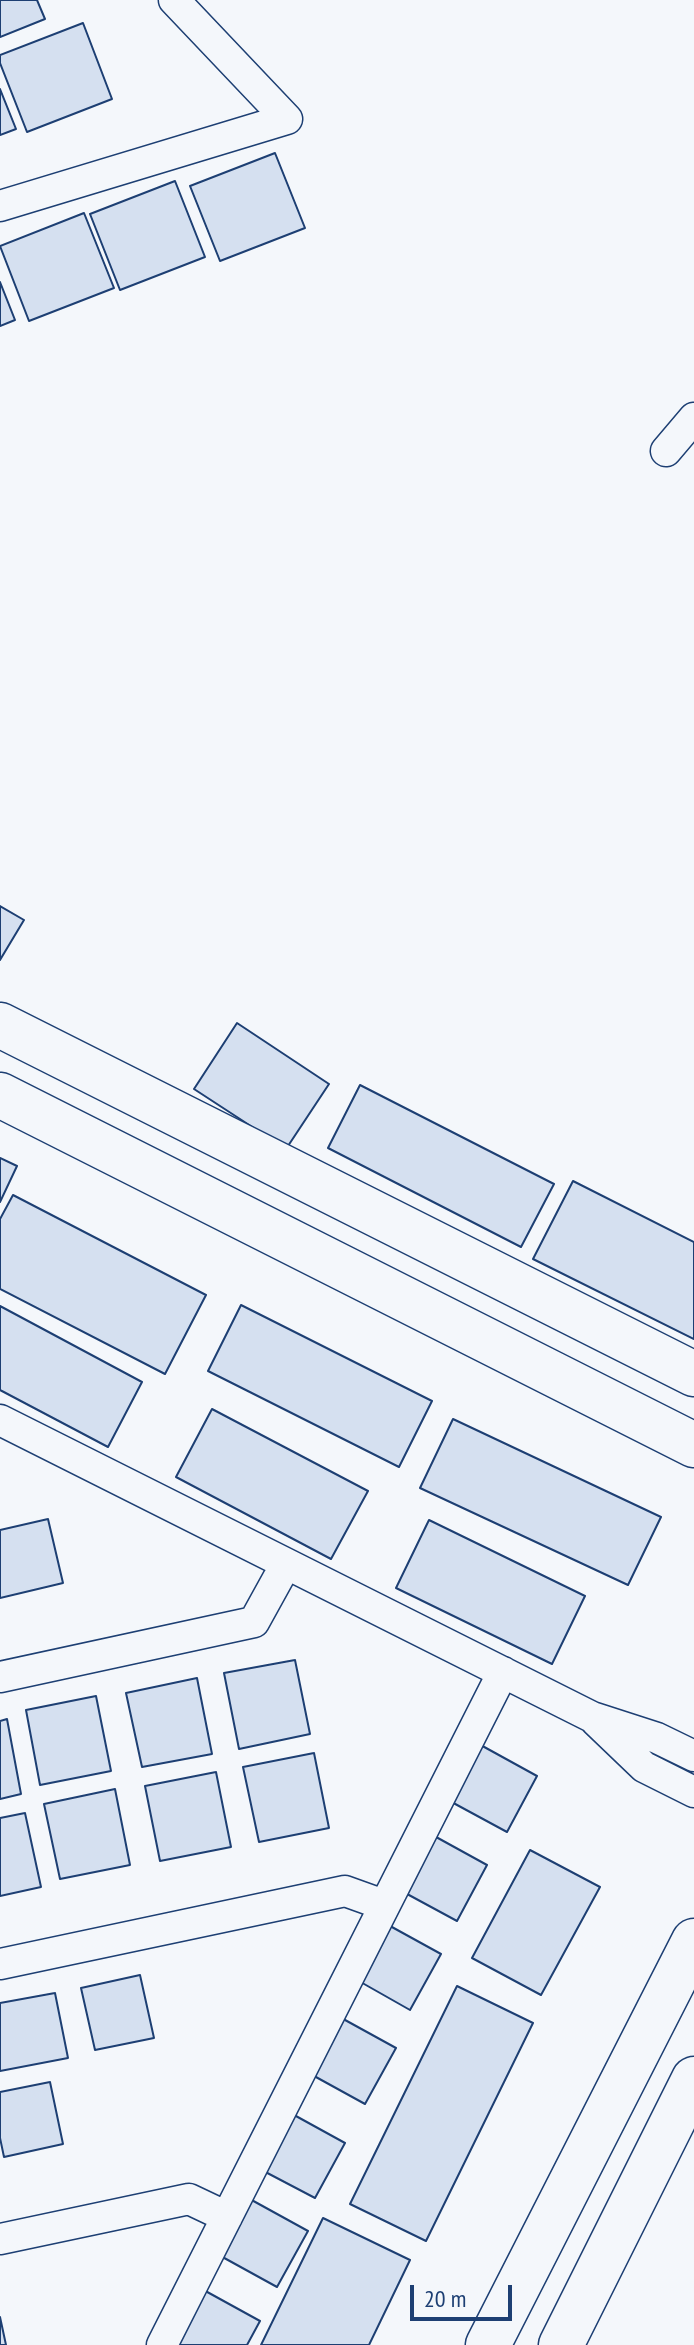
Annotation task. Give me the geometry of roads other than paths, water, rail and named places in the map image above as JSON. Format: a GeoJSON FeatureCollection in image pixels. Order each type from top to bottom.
{"type":"FeatureCollection","features":[{"type":"Feature","properties":{"kind":"street"},"geometry":{"type":"LineString","coordinates":[[0,206],[287,119],[174,0]]}},
{"type":"Feature","properties":{"kind":"street"},"geometry":{"type":"LineString","coordinates":[[666,451],[694,418]]}},
{"type":"Feature","properties":{"kind":"street"},"geometry":{"type":"LineString","coordinates":[[0,1025],[694,1374]]}},
{"type":"Feature","properties":{"kind":"street"},"geometry":{"type":"LineString","coordinates":[[0,1095],[694,1445]]}},
{"type":"Feature","properties":{"kind":"street"},"geometry":{"type":"LineString","coordinates":[[0,1420],[592,1717],[657,1738],[694,1756]]}},
{"type":"Feature","properties":{"kind":"street"},"geometry":{"type":"LineString","coordinates":[[0,1677],[254,1622],[286,1564]]}},
{"type":"Feature","properties":{"kind":"street"},"geometry":{"type":"LineString","coordinates":[[162,2345],[503,1672]]}},
{"type":"Feature","properties":{"kind":"street"},"geometry":{"type":"LineString","coordinates":[[592,1717],[644,1767],[694,1792]]}},
{"type":"Feature","properties":{"kind":"street"},"geometry":{"type":"LineString","coordinates":[[0,1964],[345,1891],[384,1905]]}},
{"type":"Feature","properties":{"kind":"street"},"geometry":{"type":"LineString","coordinates":[[488,2345],[694,1941]]}},
{"type":"Feature","properties":{"kind":"street"},"geometry":{"type":"LineString","coordinates":[[643,2041],[694,2065]]}},
{"type":"Feature","properties":{"kind":"street"},"geometry":{"type":"LineString","coordinates":[[561,2345],[694,2079]]}},
{"type":"Feature","properties":{"kind":"street"},"geometry":{"type":"LineString","coordinates":[[0,2239],[189,2199],[227,2217]]}},
{"type":"Feature","properties":{"kind":"street"},"geometry":{"type":"LineString","coordinates":[[533,2255],[591,2283]]}}]}
